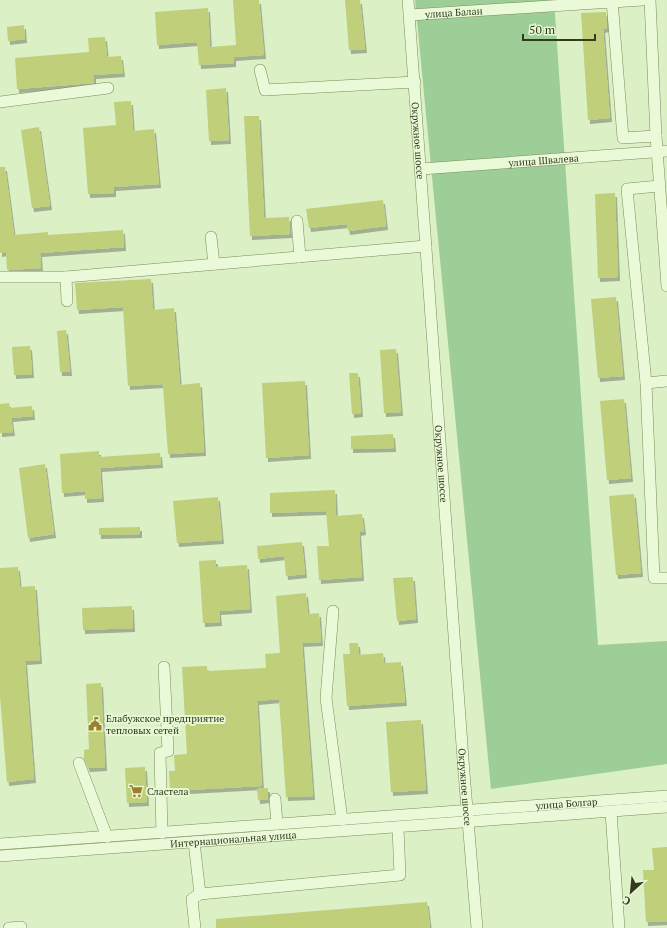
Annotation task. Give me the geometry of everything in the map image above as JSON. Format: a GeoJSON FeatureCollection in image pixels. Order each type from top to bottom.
{"type":"FeatureCollection","features":[{"type":"Feature","properties":{"kind":"street","name":"Окружное шоссе"},"geometry":{"type":"LineString","coordinates":[[408,0],[467,811],[477,928]]}},
{"type":"Feature","properties":{"kind":"street","name":"улица Балан"},"geometry":{"type":"LineString","coordinates":[[410,15],[643,0]]}},
{"type":"Feature","properties":{"kind":"street"},"geometry":{"type":"LineString","coordinates":[[650,0],[656,136],[662,152],[660,186],[667,286]]}},
{"type":"Feature","properties":{"kind":"street"},"geometry":{"type":"LineString","coordinates":[[612,1],[623,138],[656,136]]}},
{"type":"Feature","properties":{"kind":"street"},"geometry":{"type":"LineString","coordinates":[[260,70],[265,90],[415,82]]}},
{"type":"Feature","properties":{"kind":"street"},"geometry":{"type":"LineString","coordinates":[[0,102],[108,88]]}},
{"type":"Feature","properties":{"kind":"street","name":"улица Швалева"},"geometry":{"type":"LineString","coordinates":[[421,169],[662,152]]}},
{"type":"Feature","properties":{"kind":"street"},"geometry":{"type":"LineString","coordinates":[[660,186],[627,189],[646,383],[654,578],[667,578]]}},
{"type":"Feature","properties":{"kind":"street"},"geometry":{"type":"LineString","coordinates":[[297,221],[300,257]]}},
{"type":"Feature","properties":{"kind":"street"},"geometry":{"type":"LineString","coordinates":[[211,237],[214,264]]}},
{"type":"Feature","properties":{"kind":"street"},"geometry":{"type":"LineString","coordinates":[[0,277],[66,277],[426,246]]}},
{"type":"Feature","properties":{"kind":"street"},"geometry":{"type":"LineString","coordinates":[[66,277],[67,301]]}},
{"type":"Feature","properties":{"kind":"street"},"geometry":{"type":"LineString","coordinates":[[646,383],[667,381]]}},
{"type":"Feature","properties":{"kind":"street"},"geometry":{"type":"LineString","coordinates":[[333,611],[326,698],[342,820]]}},
{"type":"Feature","properties":{"kind":"street"},"geometry":{"type":"LineString","coordinates":[[162,833],[160,753],[168,751],[164,667]]}},
{"type":"Feature","properties":{"kind":"street"},"geometry":{"type":"LineString","coordinates":[[79,763],[107,837]]}},
{"type":"Feature","properties":{"kind":"street","name":"улица Болгар"},"geometry":{"type":"LineString","coordinates":[[467,811],[511,806],[667,796]]}},
{"type":"Feature","properties":{"kind":"street"},"geometry":{"type":"LineString","coordinates":[[275,799],[277,824]]}},
{"type":"Feature","properties":{"kind":"street","name":"улица Болгар"},"geometry":{"type":"LineString","coordinates":[[468,823],[667,808]]}},
{"type":"Feature","properties":{"kind":"street","name":"Интернациональная улица"},"geometry":{"type":"LineString","coordinates":[[0,844],[467,811]]}},
{"type":"Feature","properties":{"kind":"street"},"geometry":{"type":"LineString","coordinates":[[611,812],[619,928]]}},
{"type":"Feature","properties":{"kind":"street","name":"Интернациональная улица"},"geometry":{"type":"LineString","coordinates":[[0,856],[468,823]]}},
{"type":"Feature","properties":{"kind":"street"},"geometry":{"type":"LineString","coordinates":[[195,928],[192,899],[200,894],[400,875],[398,828]]}},
{"type":"Feature","properties":{"kind":"street"},"geometry":{"type":"LineString","coordinates":[[194,842],[200,894]]}},
{"type":"Feature","properties":{"kind":"green space"},"geometry":{"type":"Polygon","coordinates":[[[415,0],[554,0],[598,645],[667,641],[667,764],[491,789],[415,0]]]}},
{"type":"Feature","properties":{"kind":"building"},"geometry":{"type":"Polygon","coordinates":[[[233,0],[259,0],[264,55],[234,57],[234,63],[199,65],[197,42],[157,45],[155,12],[208,8],[210,47],[236,45],[233,0]]]}},
{"type":"Feature","properties":{"kind":"building"},"geometry":{"type":"Polygon","coordinates":[[[345,0],[360,0],[365,49],[349,50],[345,0]]]}},
{"type":"Feature","properties":{"kind":"building"},"geometry":{"type":"Polygon","coordinates":[[[606,12],[607,28],[603,29],[610,118],[588,120],[581,13],[606,12]]]}},
{"type":"Feature","properties":{"kind":"building"},"geometry":{"type":"Polygon","coordinates":[[[24,25],[25,39],[8,41],[7,27],[24,25]]]}},
{"type":"Feature","properties":{"kind":"building"},"geometry":{"type":"Polygon","coordinates":[[[105,37],[107,57],[121,56],[123,73],[94,75],[94,83],[17,89],[15,58],[89,52],[88,38],[105,37]]]}},
{"type":"Feature","properties":{"kind":"building"},"geometry":{"type":"Polygon","coordinates":[[[226,88],[229,140],[209,141],[206,90],[226,88]]]}},
{"type":"Feature","properties":{"kind":"building"},"geometry":{"type":"Polygon","coordinates":[[[131,101],[133,131],[154,129],[159,184],[114,187],[114,193],[88,194],[83,128],[116,125],[114,102],[131,101]]]}},
{"type":"Feature","properties":{"kind":"building"},"geometry":{"type":"Polygon","coordinates":[[[244,116],[259,116],[264,218],[289,217],[290,234],[250,236],[244,116]]]}},
{"type":"Feature","properties":{"kind":"building"},"geometry":{"type":"Polygon","coordinates":[[[39,127],[50,206],[32,208],[21,130],[39,127]]]}},
{"type":"Feature","properties":{"kind":"building"},"geometry":{"type":"Polygon","coordinates":[[[0,167],[5,167],[14,235],[48,232],[48,235],[123,230],[124,247],[40,253],[41,268],[7,270],[6,252],[0,253],[0,167]]]}},
{"type":"Feature","properties":{"kind":"building"},"geometry":{"type":"Polygon","coordinates":[[[615,193],[618,277],[598,278],[595,194],[615,193]]]}},
{"type":"Feature","properties":{"kind":"building"},"geometry":{"type":"Polygon","coordinates":[[[383,200],[386,226],[348,231],[347,224],[309,228],[306,209],[383,200]]]}},
{"type":"Feature","properties":{"kind":"building"},"geometry":{"type":"Polygon","coordinates":[[[151,279],[153,310],[174,308],[180,385],[200,383],[204,452],[168,454],[162,384],[128,386],[123,307],[77,310],[75,283],[151,279]]]}},
{"type":"Feature","properties":{"kind":"building"},"geometry":{"type":"Polygon","coordinates":[[[616,297],[623,376],[598,378],[591,299],[616,297]]]}},
{"type":"Feature","properties":{"kind":"building"},"geometry":{"type":"Polygon","coordinates":[[[66,330],[70,372],[60,372],[57,331],[66,330]]]}},
{"type":"Feature","properties":{"kind":"building"},"geometry":{"type":"Polygon","coordinates":[[[30,346],[32,374],[14,375],[12,347],[30,346]]]}},
{"type":"Feature","properties":{"kind":"building"},"geometry":{"type":"Polygon","coordinates":[[[396,349],[401,412],[384,413],[380,350],[396,349]]]}},
{"type":"Feature","properties":{"kind":"building"},"geometry":{"type":"Polygon","coordinates":[[[349,373],[358,373],[361,413],[352,414],[349,373]]]}},
{"type":"Feature","properties":{"kind":"building"},"geometry":{"type":"Polygon","coordinates":[[[305,381],[309,455],[266,458],[262,383],[305,381]]]}},
{"type":"Feature","properties":{"kind":"building"},"geometry":{"type":"Polygon","coordinates":[[[624,399],[631,478],[607,480],[600,401],[624,399]]]}},
{"type":"Feature","properties":{"kind":"building"},"geometry":{"type":"Polygon","coordinates":[[[9,403],[10,408],[32,406],[33,416],[11,418],[13,432],[0,433],[0,404],[9,403]]]}},
{"type":"Feature","properties":{"kind":"building"},"geometry":{"type":"Polygon","coordinates":[[[393,434],[394,448],[351,449],[351,436],[393,434]]]}},
{"type":"Feature","properties":{"kind":"building"},"geometry":{"type":"Polygon","coordinates":[[[99,451],[99,457],[160,453],[161,464],[100,468],[102,498],[85,499],[85,491],[62,493],[60,454],[99,451]]]}},
{"type":"Feature","properties":{"kind":"building"},"geometry":{"type":"Polygon","coordinates":[[[45,464],[54,534],[28,538],[19,468],[45,464]]]}},
{"type":"Feature","properties":{"kind":"building"},"geometry":{"type":"Polygon","coordinates":[[[335,490],[336,516],[362,514],[364,531],[359,532],[362,577],[319,580],[317,546],[329,546],[326,511],[270,513],[270,493],[335,490]]]}},
{"type":"Feature","properties":{"kind":"building"},"geometry":{"type":"Polygon","coordinates":[[[634,494],[641,573],[616,575],[609,496],[634,494]]]}},
{"type":"Feature","properties":{"kind":"building"},"geometry":{"type":"Polygon","coordinates":[[[218,497],[222,540],[177,543],[173,501],[218,497]]]}},
{"type":"Feature","properties":{"kind":"building"},"geometry":{"type":"Polygon","coordinates":[[[140,527],[140,534],[99,535],[99,528],[140,527]]]}},
{"type":"Feature","properties":{"kind":"building"},"geometry":{"type":"Polygon","coordinates":[[[302,542],[305,574],[286,576],[284,556],[258,559],[257,546],[302,542]]]}},
{"type":"Feature","properties":{"kind":"building"},"geometry":{"type":"Polygon","coordinates":[[[216,560],[216,567],[247,565],[250,609],[219,611],[220,622],[203,623],[199,561],[216,560]]]}},
{"type":"Feature","properties":{"kind":"building"},"geometry":{"type":"Polygon","coordinates":[[[18,567],[20,587],[35,586],[40,660],[25,661],[34,779],[7,782],[0,696],[0,568],[18,567]]]}},
{"type":"Feature","properties":{"kind":"building"},"geometry":{"type":"Polygon","coordinates":[[[413,577],[416,619],[397,621],[393,578],[413,577]]]}},
{"type":"Feature","properties":{"kind":"building"},"geometry":{"type":"Polygon","coordinates":[[[306,593],[308,614],[319,613],[321,642],[302,643],[313,796],[286,797],[279,699],[257,701],[262,786],[170,791],[169,771],[175,771],[174,755],[187,754],[182,667],[207,666],[207,671],[266,668],[265,654],[280,653],[276,596],[306,593]]]}},
{"type":"Feature","properties":{"kind":"building"},"geometry":{"type":"Polygon","coordinates":[[[132,606],[133,628],[83,630],[82,608],[132,606]]]}},
{"type":"Feature","properties":{"kind":"building"},"geometry":{"type":"Polygon","coordinates":[[[349,643],[358,643],[359,655],[383,653],[384,663],[401,662],[405,702],[347,706],[343,654],[350,654],[349,643]]]}},
{"type":"Feature","properties":{"kind":"building"},"geometry":{"type":"Polygon","coordinates":[[[101,683],[105,767],[88,768],[84,759],[84,750],[89,749],[86,684],[101,683]]]}},
{"type":"Feature","properties":{"kind":"building"},"geometry":{"type":"Polygon","coordinates":[[[421,720],[426,790],[391,792],[386,722],[421,720]]]}},
{"type":"Feature","properties":{"kind":"building"},"geometry":{"type":"Polygon","coordinates":[[[145,767],[147,802],[127,803],[125,768],[145,767]]]}},
{"type":"Feature","properties":{"kind":"building"},"geometry":{"type":"Polygon","coordinates":[[[268,788],[268,799],[258,800],[257,789],[268,788]]]}},
{"type":"Feature","properties":{"kind":"building"},"geometry":{"type":"Polygon","coordinates":[[[667,847],[667,921],[646,922],[643,870],[654,870],[652,848],[667,847]]]}},
{"type":"Feature","properties":{"kind":"building"},"geometry":{"type":"Polygon","coordinates":[[[427,902],[430,928],[216,928],[216,919],[427,902]]]}},
{"type":"Feature","properties":{"kind":"place","name":"Елабужское предприятие тепловых сетей"},"geometry":{"type":"Point","coordinates":[95,724]}},
{"type":"Feature","properties":{"kind":"place","name":"Сластела"},"geometry":{"type":"Point","coordinates":[136,791]}}]}
